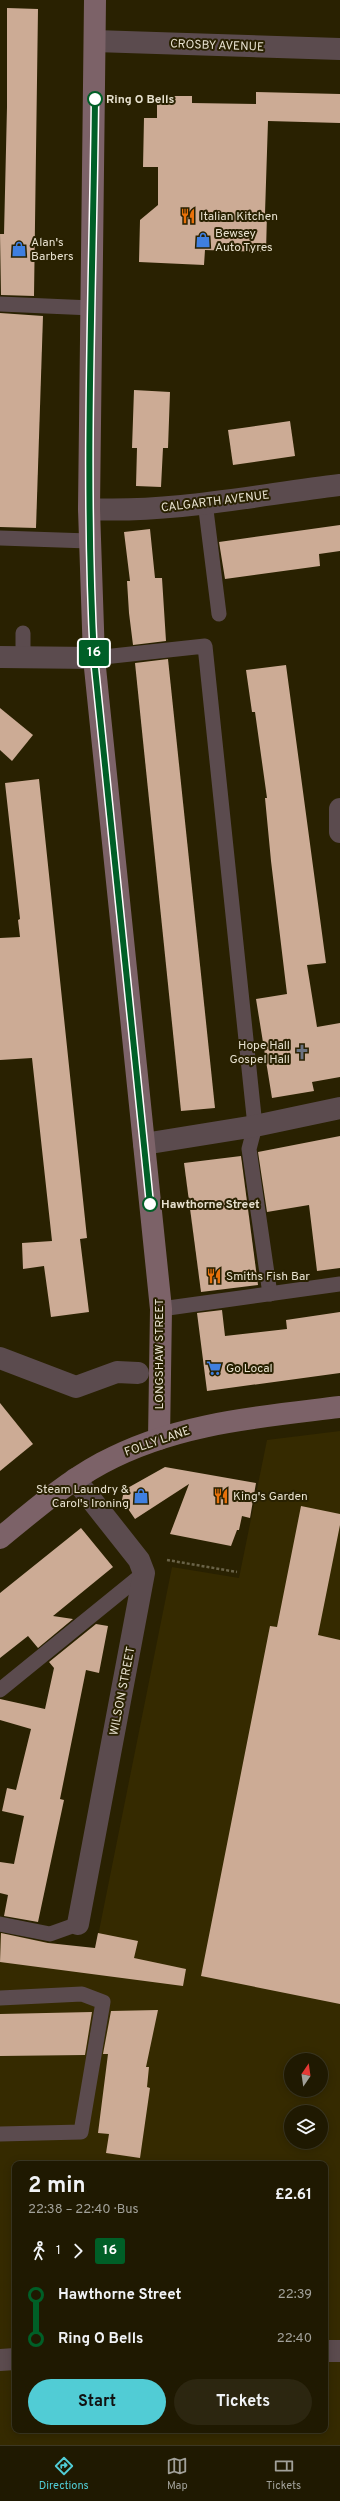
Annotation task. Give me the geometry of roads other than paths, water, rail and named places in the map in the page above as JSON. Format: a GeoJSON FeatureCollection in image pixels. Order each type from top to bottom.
{"type":"FeatureCollection","features":[{"type":"Feature","properties":{"kind":"street","name":"LONGSHAW STREET"},"geometry":{"type":"LineString","coordinates":[[95,0],[89,509],[94,658],[161,1309],[159,1439]]}},
{"type":"Feature","properties":{"kind":"street","name":"CROSBY AVENUE"},"geometry":{"type":"LineString","coordinates":[[95,41],[340,49]]}},
{"type":"Feature","properties":{"kind":"street","name":"CALGARTH AVENUE"},"geometry":{"type":"LineString","coordinates":[[89,509],[137,510],[340,485]]}},
{"type":"Feature","properties":{"kind":"street"},"geometry":{"type":"LineString","coordinates":[[0,657],[94,658]]}},
{"type":"Feature","properties":{"kind":"street"},"geometry":{"type":"LineString","coordinates":[[340,809],[340,832]]}},
{"type":"Feature","properties":{"kind":"street"},"geometry":{"type":"LineString","coordinates":[[144,1144],[255,1126],[340,1108]]}},
{"type":"Feature","properties":{"kind":"street"},"geometry":{"type":"LineString","coordinates":[[9,1361],[76,1387],[117,1372],[138,1373]]}},
{"type":"Feature","properties":{"kind":"street","name":"FOLLY LANE"},"geometry":{"type":"LineString","coordinates":[[0,1538],[75,1479],[102,1462],[159,1439],[220,1423],[340,1407]]}},
{"type":"Feature","properties":{"kind":"street"},"geometry":{"type":"LineString","coordinates":[[75,1479],[139,1560],[144,1573]]}},
{"type":"Feature","properties":{"kind":"street","name":"WILSON STREET"},"geometry":{"type":"LineString","coordinates":[[78,1924],[144,1573]]}},
{"type":"Feature","properties":{"kind":"street"},"geometry":{"type":"LineString","coordinates":[[328,2351],[340,2351]]}},
{"type":"Feature","properties":{"kind":"street"},"geometry":{"type":"LineString","coordinates":[[0,2360],[12,2359]]}},
{"type":"Feature","properties":{"kind":"lane"},"geometry":{"type":"LineString","coordinates":[[0,304],[92,308]]}},
{"type":"Feature","properties":{"kind":"lane"},"geometry":{"type":"LineString","coordinates":[[205,502],[219,614]]}},
{"type":"Feature","properties":{"kind":"lane"},"geometry":{"type":"LineString","coordinates":[[0,538],[89,541]]}},
{"type":"Feature","properties":{"kind":"lane"},"geometry":{"type":"LineString","coordinates":[[23,633],[23,657]]}},
{"type":"Feature","properties":{"kind":"lane"},"geometry":{"type":"LineString","coordinates":[[94,658],[206,646],[255,1126],[249,1149],[270,1294]]}},
{"type":"Feature","properties":{"kind":"lane"},"geometry":{"type":"LineString","coordinates":[[161,1309],[340,1284]]}},
{"type":"Feature","properties":{"kind":"lane"},"geometry":{"type":"LineString","coordinates":[[0,1690],[144,1573]]}},
{"type":"Feature","properties":{"kind":"lane"},"geometry":{"type":"LineString","coordinates":[[0,1924],[50,1934],[78,1924]]}},
{"type":"Feature","properties":{"kind":"lane"},"geometry":{"type":"LineString","coordinates":[[0,1998],[82,1994],[103,2002],[81,2132],[0,2134]]}},
{"type":"Feature","properties":{"kind":"place","name":"Ring O Bells"},"geometry":{"type":"Point","coordinates":[95,99]}},
{"type":"Feature","properties":{"kind":"place","name":"Italian Kitchen"},"geometry":{"type":"Point","coordinates":[188,216]}},
{"type":"Feature","properties":{"kind":"place","name":"Bewsey Auto Tyres"},"geometry":{"type":"Point","coordinates":[203,240]}},
{"type":"Feature","properties":{"kind":"place","name":"Alan's Barbers"},"geometry":{"type":"Point","coordinates":[19,249]}},
{"type":"Feature","properties":{"kind":"place","name":"Hope Hall Gospel Hall"},"geometry":{"type":"Point","coordinates":[302,1052]}},
{"type":"Feature","properties":{"kind":"place","name":"Hawthorne Street"},"geometry":{"type":"Point","coordinates":[150,1204]}},
{"type":"Feature","properties":{"kind":"place","name":"Smiths Fish Bar"},"geometry":{"type":"Point","coordinates":[214,1276]}},
{"type":"Feature","properties":{"kind":"place","name":"Go Local"},"geometry":{"type":"Point","coordinates":[214,1368]}},
{"type":"Feature","properties":{"kind":"place","name":"Steam Laundry & Carol's Ironing"},"geometry":{"type":"Point","coordinates":[141,1496]}},
{"type":"Feature","properties":{"kind":"place","name":"King's Garden"},"geometry":{"type":"Point","coordinates":[221,1496]}}]}
